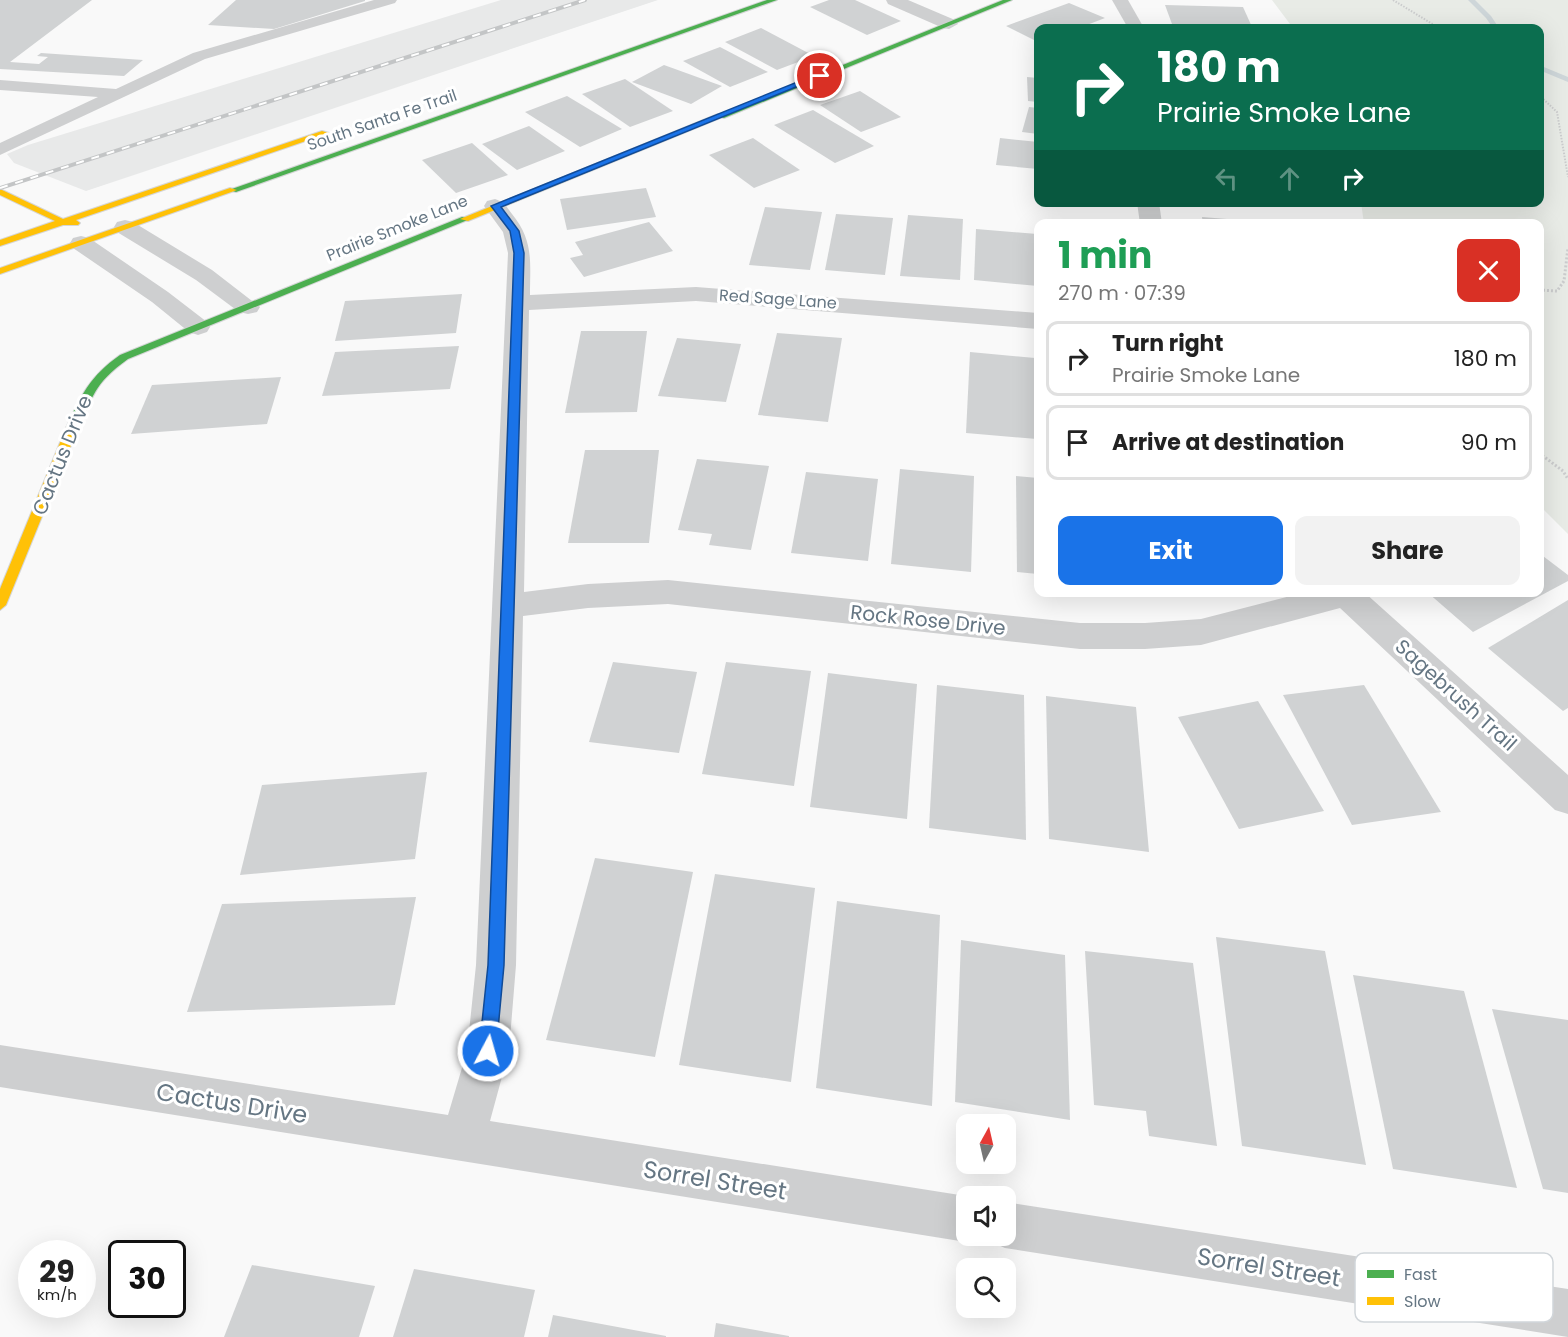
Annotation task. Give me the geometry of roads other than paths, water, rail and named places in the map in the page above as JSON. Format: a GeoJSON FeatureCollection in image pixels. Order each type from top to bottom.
{"type":"FeatureCollection","features":[{"type":"Feature","properties":{"kind":"street","name":"South Santa Fe Trail"},"geometry":{"type":"LineString","coordinates":[[0,271],[774,0]]}},
{"type":"Feature","properties":{"kind":"street"},"geometry":{"type":"LineString","coordinates":[[894,0],[949,24]]}},
{"type":"Feature","properties":{"kind":"street","name":"Prairie Smoke Lane"},"geometry":{"type":"LineString","coordinates":[[198,327],[1009,0]]}},
{"type":"Feature","properties":{"kind":"street"},"geometry":{"type":"LineString","coordinates":[[1120,0],[1134,24]]}},
{"type":"Feature","properties":{"kind":"street"},"geometry":{"type":"LineString","coordinates":[[502,80],[517,90]]}},
{"type":"Feature","properties":{"kind":"street","name":"South Santa Fe Trail"},"geometry":{"type":"LineString","coordinates":[[0,243],[342,127]]}},
{"type":"Feature","properties":{"kind":"street"},"geometry":{"type":"LineString","coordinates":[[0,192],[63,222],[125,227],[204,275],[248,307]]}},
{"type":"Feature","properties":{"kind":"street"},"geometry":{"type":"LineString","coordinates":[[463,1141],[488,1051],[496,965],[519,253],[514,231],[495,206]]}},
{"type":"Feature","properties":{"kind":"street"},"geometry":{"type":"LineString","coordinates":[[63,222],[81,243],[198,327]]}},
{"type":"Feature","properties":{"kind":"street","name":"Red Sage Lane"},"geometry":{"type":"LineString","coordinates":[[517,303],[696,294],[1034,321]]}},
{"type":"Feature","properties":{"kind":"street","name":"Cactus Drive"},"geometry":{"type":"LineString","coordinates":[[0,605],[88,390],[99,374],[124,357],[198,327]]}},
{"type":"Feature","properties":{"kind":"street","name":"Rock Rose Drive"},"geometry":{"type":"LineString","coordinates":[[507,606],[588,596],[668,592],[1080,636],[1144,636],[1201,632],[1333,597]]}},
{"type":"Feature","properties":{"kind":"street","name":"Sagebrush Trail"},"geometry":{"type":"LineString","coordinates":[[1347,597],[1568,798]]}},
{"type":"Feature","properties":{"kind":"street","name":"Cactus Drive"},"geometry":{"type":"LineString","coordinates":[[0,1066],[463,1141]]}},
{"type":"Feature","properties":{"kind":"street","name":"Sorrel Street"},"geometry":{"type":"LineString","coordinates":[[463,1141],[956,1217]]}},
{"type":"Feature","properties":{"kind":"street","name":"Sorrel Street"},"geometry":{"type":"LineString","coordinates":[[1016,1227],[1355,1280]]}},
{"type":"Feature","properties":{"kind":"street","name":"Sorrel Street"},"geometry":{"type":"LineString","coordinates":[[1553,1311],[1568,1313]]}},
{"type":"Feature","properties":{"kind":"lane"},"geometry":{"type":"LineString","coordinates":[[0,150],[200,56],[390,0]]}},
{"type":"Feature","properties":{"kind":"lane"},"geometry":{"type":"LineString","coordinates":[[0,85],[119,94]]}},
{"type":"Feature","properties":{"kind":"lane"},"geometry":{"type":"LineString","coordinates":[[0,129],[38,132]]}},
{"type":"Feature","properties":{"kind":"waterway"},"geometry":{"type":"LineString","coordinates":[[1471,0],[1493,24]]}},
{"type":"Feature","properties":{"kind":"waterway"},"geometry":{"type":"LineString","coordinates":[[1544,69],[1568,80]]}},
{"type":"Feature","properties":{"kind":"railway"},"geometry":{"type":"LineString","coordinates":[[0,188],[585,0]]}}]}
